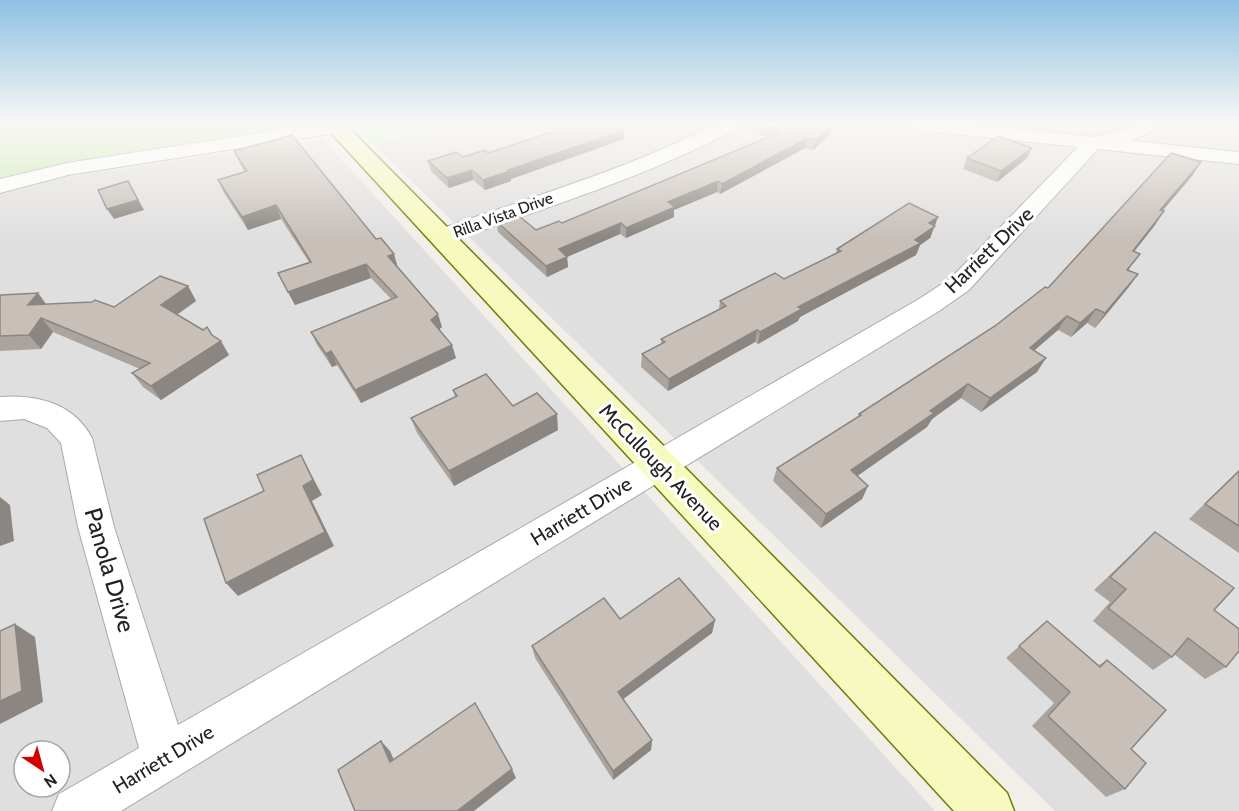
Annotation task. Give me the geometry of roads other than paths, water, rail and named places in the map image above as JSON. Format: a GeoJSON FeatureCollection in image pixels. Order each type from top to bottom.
{"type":"FeatureCollection","features":[{"type":"Feature","properties":{"kind":"main road","name":"McCullough Avenue"},"geometry":{"type":"LineString","coordinates":[[369,162],[989,811]]}},
{"type":"Feature","properties":{"kind":"street"},"geometry":{"type":"LineString","coordinates":[[0,186],[78,167],[110,162]]}},
{"type":"Feature","properties":{"kind":"street","name":"Rilla Vista Drive"},"geometry":{"type":"LineString","coordinates":[[441,237],[647,162]]}},
{"type":"Feature","properties":{"kind":"street","name":"Harriett Drive"},"geometry":{"type":"LineString","coordinates":[[76,811],[370,639],[658,464],[929,305],[960,284],[1076,162]]}},
{"type":"Feature","properties":{"kind":"street","name":"Panola Drive"},"geometry":{"type":"LineString","coordinates":[[13,408],[58,419],[76,438],[96,527],[165,758]]}}]}
